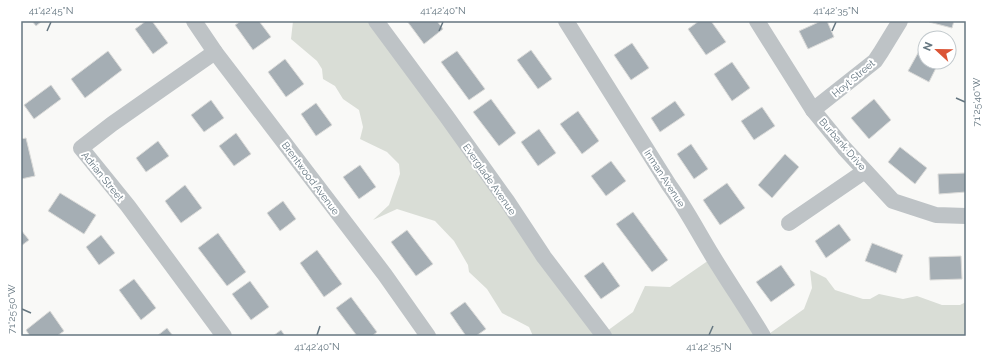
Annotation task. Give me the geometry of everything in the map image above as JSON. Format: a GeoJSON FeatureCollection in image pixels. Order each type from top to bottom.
{"type":"FeatureCollection","features":[{"type":"Feature","properties":{"kind":"street","name":"Brentwood Avenue"},"geometry":{"type":"LineString","coordinates":[[194,21],[215,52],[385,275],[428,336]]}},
{"type":"Feature","properties":{"kind":"street","name":"Everglade Avenue"},"geometry":{"type":"LineString","coordinates":[[376,21],[470,150],[544,257],[604,336]]}},
{"type":"Feature","properties":{"kind":"street","name":"Inman Avenue"},"geometry":{"type":"LineString","coordinates":[[566,21],[669,185],[680,200],[713,258],[746,306],[763,336]]}},
{"type":"Feature","properties":{"kind":"street","name":"Burbank Drive"},"geometry":{"type":"LineString","coordinates":[[757,21],[813,110],[844,148],[893,201],[936,214],[966,216]]}},
{"type":"Feature","properties":{"kind":"street","name":"Hoyt Street"},"geometry":{"type":"LineString","coordinates":[[813,110],[874,61],[900,21]]}},
{"type":"Feature","properties":{"kind":"street","name":"Adrian Street"},"geometry":{"type":"LineString","coordinates":[[215,52],[112,124],[81,148],[128,206],[224,336]]}},
{"type":"Feature","properties":{"kind":"street"},"geometry":{"type":"LineString","coordinates":[[789,223],[866,171]]}},
{"type":"Feature","properties":{"kind":"shaded area"},"geometry":{"type":"Polygon","coordinates":[[[293,21],[377,21],[607,331],[633,312],[645,286],[670,287],[712,258],[764,336],[533,336],[529,327],[502,313],[487,289],[469,272],[468,265],[454,241],[435,221],[397,209],[373,220],[389,205],[400,174],[399,164],[387,152],[360,139],[363,127],[359,110],[343,99],[335,86],[323,79],[322,69],[317,61],[291,39],[293,21]]]}},
{"type":"Feature","properties":{"kind":"shaded area"},"geometry":{"type":"Polygon","coordinates":[[[810,270],[826,278],[835,290],[863,299],[870,299],[879,294],[903,299],[917,296],[942,305],[960,305],[966,302],[966,336],[766,336],[804,309],[812,288],[810,270]]]}},
{"type":"Feature","properties":{"kind":"building"},"geometry":{"type":"Polygon","coordinates":[[[32,21],[42,21],[36,26],[32,21]]]}},
{"type":"Feature","properties":{"kind":"building"},"geometry":{"type":"Polygon","coordinates":[[[146,21],[152,21],[168,43],[153,54],[135,29],[146,21]]]}},
{"type":"Feature","properties":{"kind":"building"},"geometry":{"type":"Polygon","coordinates":[[[241,21],[259,21],[271,37],[253,50],[235,25],[241,21]]]}},
{"type":"Feature","properties":{"kind":"building"},"geometry":{"type":"Polygon","coordinates":[[[407,21],[437,21],[443,29],[424,44],[407,21]]]}},
{"type":"Feature","properties":{"kind":"building"},"geometry":{"type":"Polygon","coordinates":[[[699,21],[711,21],[726,42],[706,55],[688,29],[699,21]]]}},
{"type":"Feature","properties":{"kind":"building"},"geometry":{"type":"Polygon","coordinates":[[[821,21],[827,21],[834,37],[808,49],[799,31],[821,21]]]}},
{"type":"Feature","properties":{"kind":"building"},"geometry":{"type":"Polygon","coordinates":[[[929,21],[954,21],[952,28],[929,21]]]}},
{"type":"Feature","properties":{"kind":"building"},"geometry":{"type":"Polygon","coordinates":[[[632,43],[649,68],[631,80],[614,55],[632,43]]]}},
{"type":"Feature","properties":{"kind":"building"},"geometry":{"type":"Polygon","coordinates":[[[531,50],[552,79],[538,89],[517,60],[531,50]]]}},
{"type":"Feature","properties":{"kind":"building"},"geometry":{"type":"Polygon","coordinates":[[[108,51],[122,70],[85,98],[71,79],[108,51]]]}},
{"type":"Feature","properties":{"kind":"building"},"geometry":{"type":"Polygon","coordinates":[[[457,51],[485,89],[469,100],[441,62],[457,51]]]}},
{"type":"Feature","properties":{"kind":"building"},"geometry":{"type":"Polygon","coordinates":[[[917,55],[917,70],[935,70],[929,82],[908,71],[917,55]]]}},
{"type":"Feature","properties":{"kind":"building"},"geometry":{"type":"Polygon","coordinates":[[[285,59],[304,84],[286,97],[268,72],[285,59]]]}},
{"type":"Feature","properties":{"kind":"building"},"geometry":{"type":"Polygon","coordinates":[[[732,62],[750,88],[732,101],[714,74],[732,62]]]}},
{"type":"Feature","properties":{"kind":"building"},"geometry":{"type":"Polygon","coordinates":[[[51,85],[61,99],[34,119],[24,105],[51,85]]]}},
{"type":"Feature","properties":{"kind":"building"},"geometry":{"type":"Polygon","coordinates":[[[491,99],[516,133],[499,146],[473,112],[491,99]]]}},
{"type":"Feature","properties":{"kind":"building"},"geometry":{"type":"Polygon","coordinates":[[[874,99],[891,120],[869,139],[851,118],[874,99]]]}},
{"type":"Feature","properties":{"kind":"building"},"geometry":{"type":"Polygon","coordinates":[[[211,100],[224,118],[204,132],[191,115],[211,100]]]}},
{"type":"Feature","properties":{"kind":"building"},"geometry":{"type":"Polygon","coordinates":[[[675,101],[685,115],[660,132],[651,118],[675,101]]]}},
{"type":"Feature","properties":{"kind":"building"},"geometry":{"type":"Polygon","coordinates":[[[316,103],[332,125],[316,136],[301,114],[316,103]]]}},
{"type":"Feature","properties":{"kind":"building"},"geometry":{"type":"Polygon","coordinates":[[[762,107],[775,126],[754,140],[741,121],[762,107]]]}},
{"type":"Feature","properties":{"kind":"building"},"geometry":{"type":"Polygon","coordinates":[[[578,111],[599,141],[582,154],[560,124],[578,111]]]}},
{"type":"Feature","properties":{"kind":"building"},"geometry":{"type":"Polygon","coordinates":[[[539,129],[556,153],[538,166],[521,142],[539,129]]]}},
{"type":"Feature","properties":{"kind":"building"},"geometry":{"type":"Polygon","coordinates":[[[236,133],[251,154],[234,166],[219,146],[236,133]]]}},
{"type":"Feature","properties":{"kind":"building"},"geometry":{"type":"Polygon","coordinates":[[[26,138],[35,176],[21,179],[21,139],[26,138]]]}},
{"type":"Feature","properties":{"kind":"building"},"geometry":{"type":"Polygon","coordinates":[[[158,141],[169,156],[146,172],[136,158],[158,141]]]}},
{"type":"Feature","properties":{"kind":"building"},"geometry":{"type":"Polygon","coordinates":[[[691,144],[708,169],[694,179],[677,154],[691,144]]]}},
{"type":"Feature","properties":{"kind":"building"},"geometry":{"type":"Polygon","coordinates":[[[900,147],[927,168],[915,184],[888,162],[900,147]]]}},
{"type":"Feature","properties":{"kind":"building"},"geometry":{"type":"Polygon","coordinates":[[[785,154],[799,167],[772,198],[758,185],[785,154]]]}},
{"type":"Feature","properties":{"kind":"building"},"geometry":{"type":"Polygon","coordinates":[[[611,161],[626,181],[606,196],[591,176],[611,161]]]}},
{"type":"Feature","properties":{"kind":"building"},"geometry":{"type":"Polygon","coordinates":[[[360,165],[376,187],[359,199],[343,177],[360,165]]]}},
{"type":"Feature","properties":{"kind":"building"},"geometry":{"type":"Polygon","coordinates":[[[966,173],[966,192],[939,194],[938,174],[966,173]]]}},
{"type":"Feature","properties":{"kind":"building"},"geometry":{"type":"Polygon","coordinates":[[[727,183],[745,208],[720,225],[703,200],[727,183]]]}},
{"type":"Feature","properties":{"kind":"building"},"geometry":{"type":"Polygon","coordinates":[[[185,185],[202,208],[181,223],[165,201],[185,185]]]}},
{"type":"Feature","properties":{"kind":"building"},"geometry":{"type":"Polygon","coordinates":[[[60,193],[96,215],[84,234],[48,211],[60,193]]]}},
{"type":"Feature","properties":{"kind":"building"},"geometry":{"type":"Polygon","coordinates":[[[283,201],[296,219],[280,231],[267,213],[283,201]]]}},
{"type":"Feature","properties":{"kind":"building"},"geometry":{"type":"Polygon","coordinates":[[[633,212],[668,260],[652,272],[616,224],[633,212]]]}},
{"type":"Feature","properties":{"kind":"building"},"geometry":{"type":"Polygon","coordinates":[[[839,224],[851,240],[826,258],[815,241],[839,224]]]}},
{"type":"Feature","properties":{"kind":"building"},"geometry":{"type":"Polygon","coordinates":[[[21,230],[29,240],[21,246],[21,230]]]}},
{"type":"Feature","properties":{"kind":"building"},"geometry":{"type":"Polygon","coordinates":[[[407,230],[433,264],[416,276],[391,242],[407,230]]]}},
{"type":"Feature","properties":{"kind":"building"},"geometry":{"type":"Polygon","coordinates":[[[218,233],[246,272],[227,286],[198,248],[218,233]]]}},
{"type":"Feature","properties":{"kind":"building"},"geometry":{"type":"Polygon","coordinates":[[[101,235],[115,253],[99,265],[86,247],[101,235]]]}},
{"type":"Feature","properties":{"kind":"building"},"geometry":{"type":"Polygon","coordinates":[[[872,243],[903,255],[896,273],[865,261],[872,243]]]}},
{"type":"Feature","properties":{"kind":"building"},"geometry":{"type":"Polygon","coordinates":[[[317,250],[342,284],[324,297],[300,263],[317,250]]]}},
{"type":"Feature","properties":{"kind":"building"},"geometry":{"type":"Polygon","coordinates":[[[961,256],[962,279],[930,280],[929,257],[961,256]]]}},
{"type":"Feature","properties":{"kind":"building"},"geometry":{"type":"Polygon","coordinates":[[[603,262],[620,286],[601,299],[584,276],[603,262]]]}},
{"type":"Feature","properties":{"kind":"building"},"geometry":{"type":"Polygon","coordinates":[[[781,265],[795,285],[771,302],[756,282],[781,265]]]}},
{"type":"Feature","properties":{"kind":"building"},"geometry":{"type":"Polygon","coordinates":[[[134,279],[156,308],[141,320],[119,290],[134,279]]]}},
{"type":"Feature","properties":{"kind":"building"},"geometry":{"type":"Polygon","coordinates":[[[250,281],[269,307],[251,320],[232,294],[250,281]]]}},
{"type":"Feature","properties":{"kind":"building"},"geometry":{"type":"Polygon","coordinates":[[[351,297],[377,332],[372,336],[357,336],[336,308],[351,297]]]}},
{"type":"Feature","properties":{"kind":"building"},"geometry":{"type":"Polygon","coordinates":[[[465,302],[486,329],[476,336],[466,336],[450,313],[465,302]]]}},
{"type":"Feature","properties":{"kind":"building"},"geometry":{"type":"Polygon","coordinates":[[[50,311],[64,331],[57,336],[30,336],[26,330],[50,311]]]}},
{"type":"Feature","properties":{"kind":"building"},"geometry":{"type":"Polygon","coordinates":[[[167,328],[173,336],[157,336],[167,328]]]}},
{"type":"Feature","properties":{"kind":"building"},"geometry":{"type":"Polygon","coordinates":[[[281,330],[285,336],[273,336],[281,330]]]}}]}
